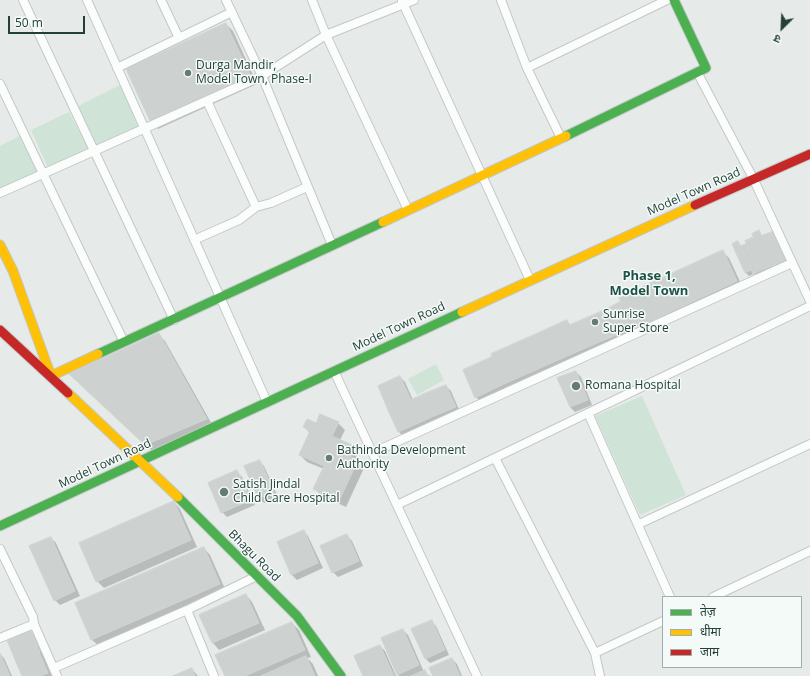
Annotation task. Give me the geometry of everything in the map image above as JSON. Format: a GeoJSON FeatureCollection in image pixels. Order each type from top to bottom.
{"type":"FeatureCollection","features":[{"type":"Feature","properties":{"kind":"street"},"geometry":{"type":"LineString","coordinates":[[23,0],[174,320]]}},
{"type":"Feature","properties":{"kind":"street"},"geometry":{"type":"LineString","coordinates":[[87,0],[267,402]]}},
{"type":"Feature","properties":{"kind":"street"},"geometry":{"type":"LineString","coordinates":[[161,0],[179,38]]}},
{"type":"Feature","properties":{"kind":"street"},"geometry":{"type":"LineString","coordinates":[[226,0],[262,76],[332,245]]}},
{"type":"Feature","properties":{"kind":"street"},"geometry":{"type":"LineString","coordinates":[[312,0],[326,35],[408,210]]}},
{"type":"Feature","properties":{"kind":"street"},"geometry":{"type":"LineString","coordinates":[[0,193],[262,76],[326,35],[403,2],[414,0]]}},
{"type":"Feature","properties":{"kind":"street"},"geometry":{"type":"LineString","coordinates":[[501,0],[527,68],[561,138]]}},
{"type":"Feature","properties":{"kind":"street"},"geometry":{"type":"LineString","coordinates":[[527,68],[667,0]]}},
{"type":"Feature","properties":{"kind":"street"},"geometry":{"type":"LineString","coordinates":[[0,245],[13,271],[51,376],[482,176],[706,68],[674,0]]}},
{"type":"Feature","properties":{"kind":"street"},"geometry":{"type":"LineString","coordinates":[[403,2],[530,280]]}},
{"type":"Feature","properties":{"kind":"street"},"geometry":{"type":"LineString","coordinates":[[117,68],[232,12]]}},
{"type":"Feature","properties":{"kind":"street"},"geometry":{"type":"LineString","coordinates":[[696,72],[753,178],[810,301]]}},
{"type":"Feature","properties":{"kind":"street"},"geometry":{"type":"LineString","coordinates":[[0,84],[124,342]]}},
{"type":"Feature","properties":{"kind":"street"},"geometry":{"type":"LineString","coordinates":[[206,101],[256,207]]}},
{"type":"Feature","properties":{"kind":"street","name":"Model Town Road"},"geometry":{"type":"LineString","coordinates":[[0,526],[530,280],[753,178],[810,154]]}},
{"type":"Feature","properties":{"kind":"street"},"geometry":{"type":"LineString","coordinates":[[194,240],[239,220],[256,207],[271,203],[307,187]]}},
{"type":"Feature","properties":{"kind":"street"},"geometry":{"type":"LineString","coordinates":[[372,453],[792,263]]}},
{"type":"Feature","properties":{"kind":"street"},"geometry":{"type":"LineString","coordinates":[[397,505],[810,306]]}},
{"type":"Feature","properties":{"kind":"street","name":"Bhagu Road"},"geometry":{"type":"LineString","coordinates":[[0,330],[142,461],[297,616],[341,676]]}},
{"type":"Feature","properties":{"kind":"street"},"geometry":{"type":"LineString","coordinates":[[334,371],[477,676]]}},
{"type":"Feature","properties":{"kind":"street"},"geometry":{"type":"LineString","coordinates":[[588,413],[670,596]]}},
{"type":"Feature","properties":{"kind":"street"},"geometry":{"type":"LineString","coordinates":[[638,524],[810,444]]}},
{"type":"Feature","properties":{"kind":"street"},"geometry":{"type":"LineString","coordinates":[[495,458],[595,653],[600,676]]}},
{"type":"Feature","properties":{"kind":"street"},"geometry":{"type":"LineString","coordinates":[[0,549],[33,617],[34,624],[56,672],[257,576]]}},
{"type":"Feature","properties":{"kind":"street"},"geometry":{"type":"LineString","coordinates":[[716,596],[810,551]]}},
{"type":"Feature","properties":{"kind":"street"},"geometry":{"type":"LineString","coordinates":[[187,610],[214,676]]}},
{"type":"Feature","properties":{"kind":"street"},"geometry":{"type":"LineString","coordinates":[[595,653],[662,621]]}},
{"type":"Feature","properties":{"kind":"street"},"geometry":{"type":"LineString","coordinates":[[0,638],[34,624]]}},
{"type":"Feature","properties":{"kind":"green space"},"geometry":{"type":"Polygon","coordinates":[[[124,83],[146,128],[94,151],[74,108],[124,83]]]}},
{"type":"Feature","properties":{"kind":"green space"},"geometry":{"type":"Polygon","coordinates":[[[69,112],[89,150],[48,168],[31,130],[69,112]]]}},
{"type":"Feature","properties":{"kind":"green space"},"geometry":{"type":"Polygon","coordinates":[[[21,135],[40,172],[0,189],[0,146],[21,135]]]}},
{"type":"Feature","properties":{"kind":"green space"},"geometry":{"type":"Polygon","coordinates":[[[436,364],[444,380],[417,395],[408,379],[436,364]]]}},
{"type":"Feature","properties":{"kind":"green space"},"geometry":{"type":"Polygon","coordinates":[[[642,396],[686,495],[640,515],[595,416],[642,396]]]}},
{"type":"Feature","properties":{"kind":"building","name":"Durga Mandir, Model Town, Phase-I"},"geometry":{"type":"Polygon","coordinates":[[[226,23],[251,77],[151,123],[126,69],[226,23]]]}},
{"type":"Feature","properties":{"kind":"building"},"geometry":{"type":"Polygon","coordinates":[[[759,230],[775,265],[767,268],[752,234],[759,230]]]}},
{"type":"Feature","properties":{"kind":"building"},"geometry":{"type":"Polygon","coordinates":[[[774,231],[787,259],[775,265],[762,236],[774,231]]]}},
{"type":"Feature","properties":{"kind":"building"},"geometry":{"type":"Polygon","coordinates":[[[754,237],[767,268],[759,271],[745,241],[754,237]]]}},
{"type":"Feature","properties":{"kind":"building"},"geometry":{"type":"Polygon","coordinates":[[[738,241],[751,270],[745,273],[732,244],[738,241]]]}},
{"type":"Feature","properties":{"kind":"building"},"geometry":{"type":"Polygon","coordinates":[[[747,244],[759,271],[753,274],[741,246],[747,244]]]}},
{"type":"Feature","properties":{"kind":"building"},"geometry":{"type":"Polygon","coordinates":[[[723,250],[737,281],[666,314],[651,283],[723,250]]]}},
{"type":"Feature","properties":{"kind":"building"},"geometry":{"type":"Polygon","coordinates":[[[651,283],[666,314],[634,329],[619,298],[651,283]]]}},
{"type":"Feature","properties":{"kind":"building"},"geometry":{"type":"Polygon","coordinates":[[[620,302],[632,328],[616,335],[605,310],[620,302]]]}},
{"type":"Feature","properties":{"kind":"building"},"geometry":{"type":"Polygon","coordinates":[[[605,310],[616,335],[581,350],[570,325],[605,310]]]}},
{"type":"Feature","properties":{"kind":"building"},"geometry":{"type":"Polygon","coordinates":[[[567,320],[581,350],[547,365],[534,335],[567,320]]]}},
{"type":"Feature","properties":{"kind":"building"},"geometry":{"type":"Polygon","coordinates":[[[159,333],[207,419],[145,445],[69,374],[159,333]]]}},
{"type":"Feature","properties":{"kind":"building"},"geometry":{"type":"Polygon","coordinates":[[[534,335],[547,365],[504,384],[491,354],[534,335]]]}},
{"type":"Feature","properties":{"kind":"building"},"geometry":{"type":"Polygon","coordinates":[[[492,357],[504,384],[475,398],[463,370],[492,357]]]}},
{"type":"Feature","properties":{"kind":"building"},"geometry":{"type":"Polygon","coordinates":[[[576,371],[588,400],[570,407],[557,378],[576,371]]]}},
{"type":"Feature","properties":{"kind":"building"},"geometry":{"type":"Polygon","coordinates":[[[400,376],[411,400],[388,410],[378,386],[400,376]]]}},
{"type":"Feature","properties":{"kind":"building"},"geometry":{"type":"Polygon","coordinates":[[[446,385],[456,407],[434,416],[424,394],[446,385]]]}},
{"type":"Feature","properties":{"kind":"building"},"geometry":{"type":"Polygon","coordinates":[[[424,394],[434,416],[421,422],[411,400],[424,394]]]}},
{"type":"Feature","properties":{"kind":"building"},"geometry":{"type":"Polygon","coordinates":[[[411,400],[421,422],[398,432],[388,410],[411,400]]]}},
{"type":"Feature","properties":{"kind":"building","name":"Bathinda Development Authority"},"geometry":{"type":"Polygon","coordinates":[[[320,414],[339,422],[332,436],[352,445],[347,455],[358,460],[339,501],[313,489],[324,466],[299,455],[310,431],[303,427],[307,419],[316,423],[320,414]]]}},
{"type":"Feature","properties":{"kind":"building"},"geometry":{"type":"Polygon","coordinates":[[[260,460],[274,492],[258,498],[244,466],[260,460]]]}},
{"type":"Feature","properties":{"kind":"building"},"geometry":{"type":"Polygon","coordinates":[[[237,470],[251,500],[221,513],[208,483],[237,470]]]}},
{"type":"Feature","properties":{"kind":"building"},"geometry":{"type":"Polygon","coordinates":[[[174,501],[191,540],[96,582],[79,543],[174,501]]]}},
{"type":"Feature","properties":{"kind":"building"},"geometry":{"type":"Polygon","coordinates":[[[304,530],[318,563],[291,575],[277,542],[304,530]]]}},
{"type":"Feature","properties":{"kind":"building"},"geometry":{"type":"Polygon","coordinates":[[[347,534],[359,561],[332,573],[320,546],[347,534]]]}},
{"type":"Feature","properties":{"kind":"building"},"geometry":{"type":"Polygon","coordinates":[[[51,537],[75,591],[54,601],[29,546],[51,537]]]}},
{"type":"Feature","properties":{"kind":"building"},"geometry":{"type":"Polygon","coordinates":[[[204,547],[220,584],[91,640],[75,603],[204,547]]]}},
{"type":"Feature","properties":{"kind":"building"},"geometry":{"type":"Polygon","coordinates":[[[246,594],[259,623],[212,643],[199,615],[246,594]]]}},
{"type":"Feature","properties":{"kind":"building"},"geometry":{"type":"Polygon","coordinates":[[[432,620],[445,650],[425,659],[411,629],[432,620]]]}},
{"type":"Feature","properties":{"kind":"building"},"geometry":{"type":"Polygon","coordinates":[[[292,622],[305,650],[245,676],[225,676],[215,655],[292,622]]]}},
{"type":"Feature","properties":{"kind":"building"},"geometry":{"type":"Polygon","coordinates":[[[403,629],[419,665],[397,675],[381,638],[403,629]]]}},
{"type":"Feature","properties":{"kind":"building"},"geometry":{"type":"Polygon","coordinates":[[[31,630],[40,652],[16,662],[7,640],[31,630]]]}},
{"type":"Feature","properties":{"kind":"building"},"geometry":{"type":"Polygon","coordinates":[[[380,645],[394,676],[363,676],[354,656],[380,645]]]}},
{"type":"Feature","properties":{"kind":"building"},"geometry":{"type":"Polygon","coordinates":[[[39,652],[48,673],[41,676],[22,676],[16,662],[39,652]]]}},
{"type":"Feature","properties":{"kind":"building"},"geometry":{"type":"Polygon","coordinates":[[[0,653],[10,676],[0,676],[0,653]]]}},
{"type":"Feature","properties":{"kind":"building"},"geometry":{"type":"Polygon","coordinates":[[[306,656],[315,676],[261,676],[306,656]]]}},
{"type":"Feature","properties":{"kind":"building"},"geometry":{"type":"Polygon","coordinates":[[[452,658],[460,676],[433,676],[429,668],[452,658]]]}},
{"type":"Feature","properties":{"kind":"building"},"geometry":{"type":"Polygon","coordinates":[[[192,668],[195,676],[173,676],[192,668]]]}},
{"type":"Feature","properties":{"kind":"building"},"geometry":{"type":"Polygon","coordinates":[[[425,670],[428,676],[411,676],[425,670]]]}},
{"type":"Feature","properties":{"kind":"traffic: fast"},"geometry":{"type":"LineString","coordinates":[[566,136],[706,68],[674,0]]}},
{"type":"Feature","properties":{"kind":"traffic: fast"},"geometry":{"type":"LineString","coordinates":[[98,354],[383,222]]}},
{"type":"Feature","properties":{"kind":"traffic: fast"},"geometry":{"type":"LineString","coordinates":[[0,526],[462,312]]}},
{"type":"Feature","properties":{"kind":"traffic: fast"},"geometry":{"type":"LineString","coordinates":[[178,497],[297,616],[341,676]]}},
{"type":"Feature","properties":{"kind":"traffic: slow"},"geometry":{"type":"LineString","coordinates":[[383,222],[566,136]]}},
{"type":"Feature","properties":{"kind":"traffic: slow"},"geometry":{"type":"LineString","coordinates":[[462,312],[695,205]]}},
{"type":"Feature","properties":{"kind":"traffic: slow"},"geometry":{"type":"LineString","coordinates":[[0,245],[13,271],[51,376],[98,354]]}},
{"type":"Feature","properties":{"kind":"traffic: slow"},"geometry":{"type":"LineString","coordinates":[[68,393],[178,497]]}},
{"type":"Feature","properties":{"kind":"traffic: jam"},"geometry":{"type":"LineString","coordinates":[[695,205],[810,154]]}},
{"type":"Feature","properties":{"kind":"traffic: jam"},"geometry":{"type":"LineString","coordinates":[[0,330],[68,393]]}},
{"type":"Feature","properties":{"kind":"place","name":"Durga Mandir, Model Town, Phase-I"},"geometry":{"type":"Point","coordinates":[188,73]}},
{"type":"Feature","properties":{"kind":"place","name":"Sunrise Super Store"},"geometry":{"type":"Point","coordinates":[595,322]}},
{"type":"Feature","properties":{"kind":"place","name":"Romana Hospital"},"geometry":{"type":"Point","coordinates":[576,386]}},
{"type":"Feature","properties":{"kind":"place","name":"Bathinda Development Authority"},"geometry":{"type":"Point","coordinates":[329,458]}},
{"type":"Feature","properties":{"kind":"place","name":"Satish Jindal Child Care Hospital"},"geometry":{"type":"Point","coordinates":[224,492]}},
{"type":"Feature","properties":{"kind":"district","name":"Phase 1, Model Town"},"geometry":{"type":"Point","coordinates":[649,284]}}]}
